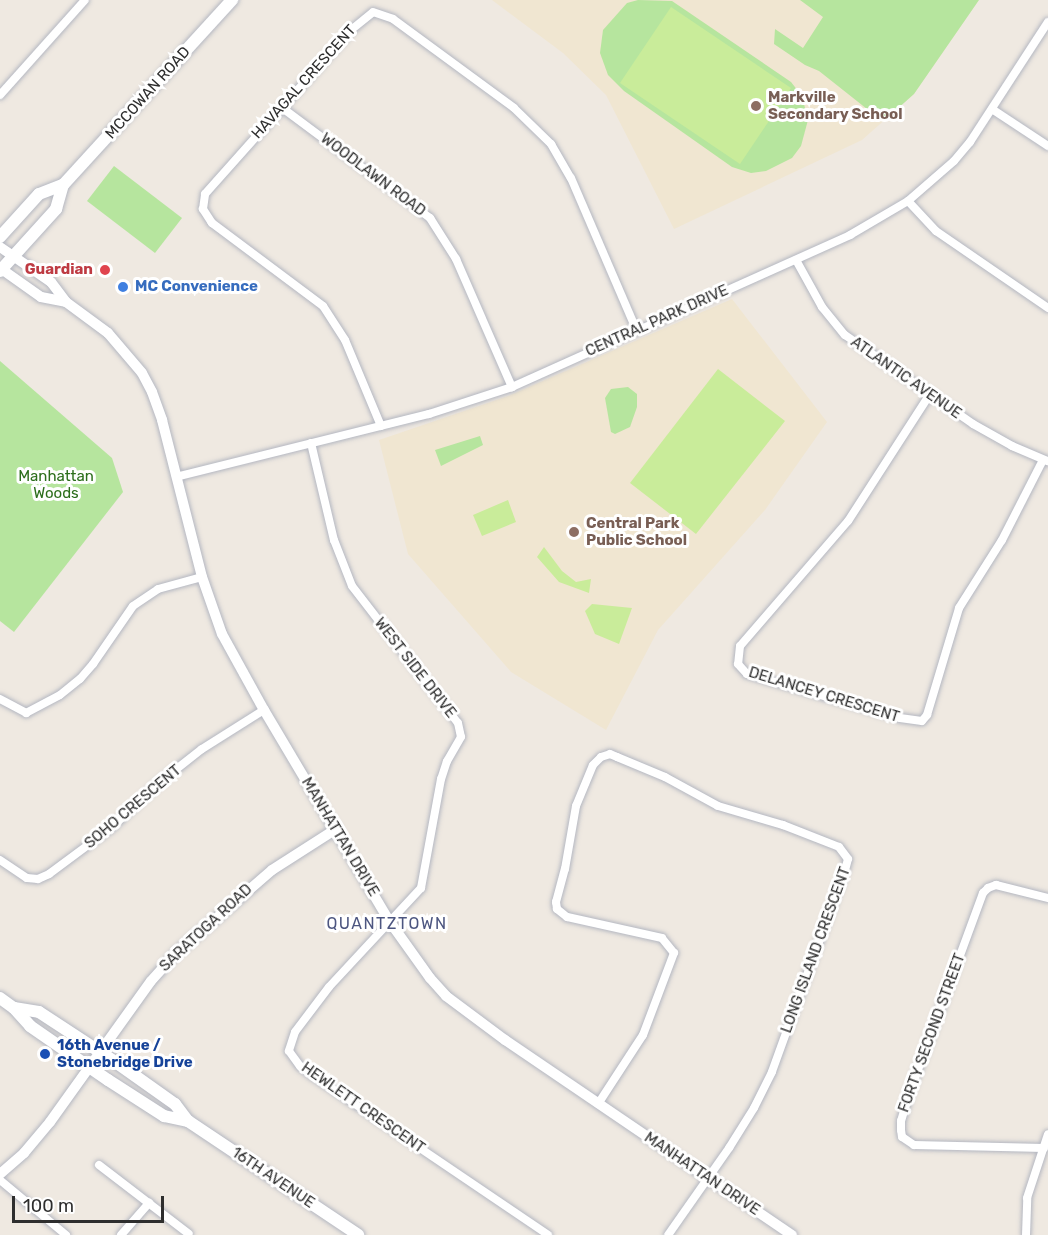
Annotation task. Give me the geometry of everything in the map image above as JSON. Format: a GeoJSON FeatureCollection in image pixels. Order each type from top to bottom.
{"type":"FeatureCollection","features":[{"type":"Feature","properties":{"kind":"main road","name":"MCCOWAN ROAD"},"geometry":{"type":"LineString","coordinates":[[0,269],[56,209],[63,185],[232,0]]}},
{"type":"Feature","properties":{"kind":"main road","name":"MCCOWAN ROAD"},"geometry":{"type":"LineString","coordinates":[[0,237],[39,194],[63,185]]}},
{"type":"Feature","properties":{"kind":"main road","name":"16TH AVENUE"},"geometry":{"type":"LineString","coordinates":[[0,998],[14,1008],[30,1026],[164,1116],[188,1121]]}},
{"type":"Feature","properties":{"kind":"main road","name":"16TH AVENUE"},"geometry":{"type":"LineString","coordinates":[[14,1008],[39,1012],[101,1053],[175,1104],[188,1121],[357,1235]]}},
{"type":"Feature","properties":{"kind":"street"},"geometry":{"type":"LineString","coordinates":[[0,95],[86,0]]}},
{"type":"Feature","properties":{"kind":"street","name":"HAVAGAL CRESCENT"},"geometry":{"type":"LineString","coordinates":[[381,426],[345,340],[323,306],[212,223],[203,208],[205,194],[363,17],[373,12],[393,19],[514,108],[551,144],[571,178],[636,329]]}},
{"type":"Feature","properties":{"kind":"street","name":"CENTRAL PARK DRIVE"},"geometry":{"type":"LineString","coordinates":[[176,477],[461,405],[512,387],[636,329],[850,235],[908,201],[954,161],[992,109],[1048,22]]}},
{"type":"Feature","properties":{"kind":"street","name":"WOODLAWN ROAD"},"geometry":{"type":"LineString","coordinates":[[281,107],[430,218],[456,259],[512,387]]}},
{"type":"Feature","properties":{"kind":"street"},"geometry":{"type":"LineString","coordinates":[[992,109],[1048,147]]}},
{"type":"Feature","properties":{"kind":"street"},"geometry":{"type":"LineString","coordinates":[[908,201],[942,236],[1048,308]]}},
{"type":"Feature","properties":{"kind":"street","name":"MANHATTAN DRIVE"},"geometry":{"type":"LineString","coordinates":[[0,248],[51,282],[66,302],[108,333],[142,373],[162,420],[202,577],[222,634],[264,710],[390,922],[446,996],[598,1104],[792,1235]]}},
{"type":"Feature","properties":{"kind":"street","name":"ATLANTIC AVENUE"},"geometry":{"type":"LineString","coordinates":[[796,260],[822,307],[845,335],[994,437],[1046,460]]}},
{"type":"Feature","properties":{"kind":"street","name":"MANHATTAN DRIVE"},"geometry":{"type":"LineString","coordinates":[[0,269],[41,297],[66,302]]}},
{"type":"Feature","properties":{"kind":"street","name":"DELANCEY CRESCENT"},"geometry":{"type":"LineString","coordinates":[[930,394],[848,521],[740,646],[738,664],[747,674],[900,718],[922,721],[927,715],[958,608],[1002,540],[1046,460]]}},
{"type":"Feature","properties":{"kind":"street","name":"WEST SIDE DRIVE"},"geometry":{"type":"LineString","coordinates":[[311,443],[334,540],[352,586],[458,723],[461,737],[447,761],[441,779],[421,888],[390,922]]}},
{"type":"Feature","properties":{"kind":"street"},"geometry":{"type":"LineString","coordinates":[[0,699],[26,712],[60,695],[80,679],[93,664],[133,606],[158,589],[202,577]]}},
{"type":"Feature","properties":{"kind":"street","name":"SOHO CRESCENT"},"geometry":{"type":"LineString","coordinates":[[0,860],[27,878],[38,879],[49,874],[111,828],[160,782],[202,748],[264,710]]}},
{"type":"Feature","properties":{"kind":"street","name":"LONG ISLAND CRESCENT"},"geometry":{"type":"LineString","coordinates":[[598,1104],[643,1035],[674,953],[662,938],[567,916],[557,909],[556,902],[580,793],[593,765],[610,754],[655,773],[718,806],[826,839],[839,847],[848,859],[772,1072],[754,1108],[707,1177]]}},
{"type":"Feature","properties":{"kind":"street","name":"SARATOGA ROAD"},"geometry":{"type":"LineString","coordinates":[[0,1174],[36,1140],[91,1068],[151,981],[175,954],[272,870],[336,829]]}},
{"type":"Feature","properties":{"kind":"street","name":"FORTY SECOND STREET"},"geometry":{"type":"LineString","coordinates":[[1044,1148],[914,1145],[902,1137],[901,1121],[983,893],[996,885],[1048,898]]}},
{"type":"Feature","properties":{"kind":"street","name":"HEWLETT CRESCENT"},"geometry":{"type":"LineString","coordinates":[[390,922],[329,987],[295,1032],[289,1051],[300,1066],[312,1075],[548,1235]]}},
{"type":"Feature","properties":{"kind":"street"},"geometry":{"type":"LineString","coordinates":[[1026,1235],[1027,1198],[1048,1134]]}},
{"type":"Feature","properties":{"kind":"street"},"geometry":{"type":"LineString","coordinates":[[99,1165],[189,1234]]}},
{"type":"Feature","properties":{"kind":"street"},"geometry":{"type":"LineString","coordinates":[[668,1235],[707,1177]]}},
{"type":"Feature","properties":{"kind":"street"},"geometry":{"type":"LineString","coordinates":[[0,1180],[66,1235]]}},
{"type":"Feature","properties":{"kind":"street"},"geometry":{"type":"LineString","coordinates":[[121,1235],[149,1203]]}},
{"type":"Feature","properties":{"kind":"shaded area","name":"Markville Secondary School"},"geometry":{"type":"Polygon","coordinates":[[[492,0],[979,0],[914,94],[862,140],[674,229],[606,95],[563,53],[492,0]]]}},
{"type":"Feature","properties":{"kind":"shaded area","name":"Central Park Public School"},"geometry":{"type":"Polygon","coordinates":[[[732,299],[827,422],[765,510],[658,630],[606,730],[511,672],[408,554],[379,440],[508,396],[732,299]]]}},
{"type":"Feature","properties":{"kind":"green space"},"geometry":{"type":"Polygon","coordinates":[[[638,0],[672,1],[791,82],[802,96],[808,120],[801,146],[792,158],[766,171],[751,173],[732,167],[624,91],[608,75],[600,53],[603,30],[627,3],[638,0]]]}},
{"type":"Feature","properties":{"kind":"green space"},"geometry":{"type":"Polygon","coordinates":[[[800,0],[979,0],[914,94],[886,119],[867,109],[819,71],[805,65],[774,44],[775,29],[803,48],[823,17],[800,0]]]}},
{"type":"Feature","properties":{"kind":"green space"},"geometry":{"type":"Polygon","coordinates":[[[671,7],[791,88],[740,164],[620,83],[671,7]]]}},
{"type":"Feature","properties":{"kind":"green space"},"geometry":{"type":"Polygon","coordinates":[[[114,166],[182,218],[155,253],[87,201],[114,166]]]}},
{"type":"Feature","properties":{"kind":"green space","name":"Manhattan Woods"},"geometry":{"type":"Polygon","coordinates":[[[0,361],[112,458],[123,492],[14,632],[0,621],[0,361]]]}},
{"type":"Feature","properties":{"kind":"green space"},"geometry":{"type":"Polygon","coordinates":[[[718,369],[785,421],[696,534],[630,483],[718,369]]]}},
{"type":"Feature","properties":{"kind":"green space"},"geometry":{"type":"Polygon","coordinates":[[[628,387],[637,394],[637,407],[630,427],[615,434],[611,432],[605,398],[611,389],[628,387]]]}},
{"type":"Feature","properties":{"kind":"green space"},"geometry":{"type":"Polygon","coordinates":[[[480,436],[483,445],[441,466],[435,450],[480,436]]]}},
{"type":"Feature","properties":{"kind":"green space"},"geometry":{"type":"Polygon","coordinates":[[[508,500],[516,522],[482,536],[473,515],[508,500]]]}},
{"type":"Feature","properties":{"kind":"green space"},"geometry":{"type":"Polygon","coordinates":[[[544,547],[562,571],[576,582],[591,579],[589,593],[559,582],[537,557],[544,547]]]}},
{"type":"Feature","properties":{"kind":"green space"},"geometry":{"type":"Polygon","coordinates":[[[592,604],[632,608],[619,644],[595,634],[585,611],[592,604]]]}},
{"type":"Feature","properties":{"kind":"place","name":"Markville Secondary School"},"geometry":{"type":"Point","coordinates":[756,106]}},
{"type":"Feature","properties":{"kind":"place","name":"Guardian"},"geometry":{"type":"Point","coordinates":[105,270]}},
{"type":"Feature","properties":{"kind":"place","name":"MC Convenience"},"geometry":{"type":"Point","coordinates":[123,287]}},
{"type":"Feature","properties":{"kind":"place","name":"Central Park Public School"},"geometry":{"type":"Point","coordinates":[574,532]}},
{"type":"Feature","properties":{"kind":"place","name":"16th Avenue / Stonebridge Drive"},"geometry":{"type":"Point","coordinates":[45,1054]}},
{"type":"Feature","properties":{"kind":"district","name":"QUANTZTOWN"},"geometry":{"type":"Point","coordinates":[387,924]}}]}
